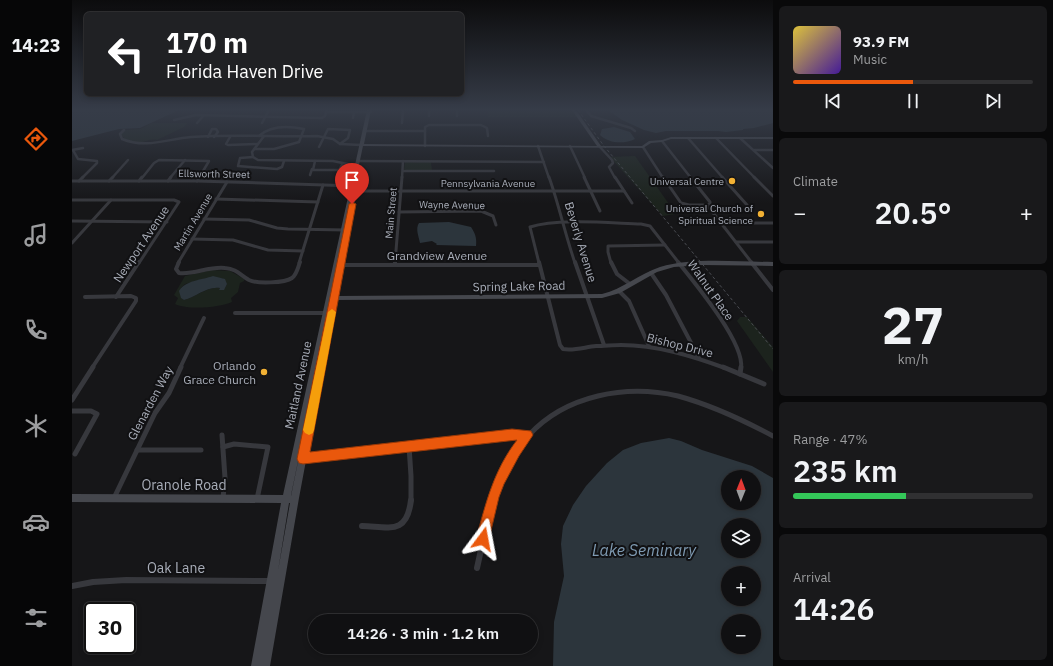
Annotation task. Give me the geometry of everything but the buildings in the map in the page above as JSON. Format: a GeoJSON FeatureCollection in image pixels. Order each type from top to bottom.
{"type":"FeatureCollection","features":[{"type":"Feature","properties":{"kind":"street"},"geometry":{"type":"LineString","coordinates":[[127,141],[134,144],[151,144],[169,141]]}},
{"type":"Feature","properties":{"kind":"street"},"geometry":{"type":"LineString","coordinates":[[228,141],[226,144],[228,145],[258,144]]}},
{"type":"Feature","properties":{"kind":"street"},"geometry":{"type":"LineString","coordinates":[[253,157],[252,152],[260,141]]}},
{"type":"Feature","properties":{"kind":"street"},"geometry":{"type":"LineString","coordinates":[[254,149],[274,149],[291,145],[299,141]]}},
{"type":"Feature","properties":{"kind":"street"},"geometry":{"type":"LineString","coordinates":[[319,148],[322,141]]}},
{"type":"Feature","properties":{"kind":"street"},"geometry":{"type":"LineString","coordinates":[[336,141],[340,144],[425,146],[643,146],[650,142],[661,141]]}},
{"type":"Feature","properties":{"kind":"street"},"geometry":{"type":"LineString","coordinates":[[340,144],[344,141]]}},
{"type":"Feature","properties":{"kind":"street","name":"Maitland Avenue"},"geometry":{"type":"LineString","coordinates":[[299,459],[319,377],[324,340],[338,265],[364,141]]}},
{"type":"Feature","properties":{"kind":"street"},"geometry":{"type":"LineString","coordinates":[[425,141],[425,146]]}},
{"type":"Feature","properties":{"kind":"street"},"geometry":{"type":"LineString","coordinates":[[596,141],[612,160],[612,164],[609,169],[632,203]]}},
{"type":"Feature","properties":{"kind":"street"},"geometry":{"type":"LineString","coordinates":[[662,141],[710,202],[710,204],[707,205]]}},
{"type":"Feature","properties":{"kind":"street"},"geometry":{"type":"LineString","coordinates":[[691,141],[747,205]]}},
{"type":"Feature","properties":{"kind":"street"},"geometry":{"type":"LineString","coordinates":[[719,141],[773,196]]}},
{"type":"Feature","properties":{"kind":"street"},"geometry":{"type":"LineString","coordinates":[[744,141],[773,168]]}},
{"type":"Feature","properties":{"kind":"street","name":"Beverly Avenue"},"geometry":{"type":"LineString","coordinates":[[538,146],[564,224],[567,240],[604,344]]}},
{"type":"Feature","properties":{"kind":"street"},"geometry":{"type":"LineString","coordinates":[[570,146],[600,211]]}},
{"type":"Feature","properties":{"kind":"street"},"geometry":{"type":"LineString","coordinates":[[643,146],[643,149],[681,203],[688,205],[707,205]]}},
{"type":"Feature","properties":{"kind":"street"},"geometry":{"type":"LineString","coordinates":[[79,181],[97,164],[97,160],[78,159],[76,157],[72,150],[83,148]]}},
{"type":"Feature","properties":{"kind":"street"},"geometry":{"type":"LineString","coordinates":[[754,150],[773,150]]}},
{"type":"Feature","properties":{"kind":"street"},"geometry":{"type":"LineString","coordinates":[[284,161],[282,167],[277,169],[238,166],[240,158],[253,157],[258,160],[284,161],[332,160],[349,164],[403,162],[544,162]]}},
{"type":"Feature","properties":{"kind":"street"},"geometry":{"type":"LineString","coordinates":[[109,181],[128,160]]}},
{"type":"Feature","properties":{"kind":"street"},"geometry":{"type":"LineString","coordinates":[[139,181],[159,160],[209,160],[210,163],[197,182]]}},
{"type":"Feature","properties":{"kind":"street"},"geometry":{"type":"LineString","coordinates":[[168,181],[185,160]]}},
{"type":"Feature","properties":{"kind":"street"},"geometry":{"type":"LineString","coordinates":[[310,175],[315,160]]}},
{"type":"Feature","properties":{"kind":"street","name":"Main Street"},"geometry":{"type":"LineString","coordinates":[[395,265],[403,162]]}},
{"type":"Feature","properties":{"kind":"street"},"geometry":{"type":"LineString","coordinates":[[402,171],[492,171],[489,162]]}},
{"type":"Feature","properties":{"kind":"street"},"geometry":{"type":"LineString","coordinates":[[312,169],[338,170],[343,163]]}},
{"type":"Feature","properties":{"kind":"street"},"geometry":{"type":"LineString","coordinates":[[767,163],[773,163]]}},
{"type":"Feature","properties":{"kind":"street","name":"Ellsworth Street"},"geometry":{"type":"LineString","coordinates":[[72,181],[226,182],[354,186]]}},
{"type":"Feature","properties":{"kind":"street","name":"Martin Avenue"},"geometry":{"type":"LineString","coordinates":[[226,182],[176,266],[177,272],[186,274],[200,269],[217,267],[234,270],[252,281],[284,281],[292,279],[296,274],[303,251]]}},
{"type":"Feature","properties":{"kind":"street"},"geometry":{"type":"LineString","coordinates":[[192,239],[233,240],[268,250],[303,251],[323,185]]}},
{"type":"Feature","properties":{"kind":"street","name":"Pennsylvania Avenue"},"geometry":{"type":"LineString","coordinates":[[353,191],[624,191]]}},
{"type":"Feature","properties":{"kind":"street"},"geometry":{"type":"LineString","coordinates":[[216,199],[318,202]]}},
{"type":"Feature","properties":{"kind":"street"},"geometry":{"type":"LineString","coordinates":[[72,200],[111,200]]}},
{"type":"Feature","properties":{"kind":"street"},"geometry":{"type":"LineString","coordinates":[[72,243],[111,200]]}},
{"type":"Feature","properties":{"kind":"street","name":"Newport Avenue"},"geometry":{"type":"LineString","coordinates":[[111,200],[178,201],[179,204],[116,296]]}},
{"type":"Feature","properties":{"kind":"street"},"geometry":{"type":"LineString","coordinates":[[707,205],[773,290]]}},
{"type":"Feature","properties":{"kind":"street","name":"Wayne Avenue"},"geometry":{"type":"LineString","coordinates":[[399,212],[481,212],[493,216],[496,225]]}},
{"type":"Feature","properties":{"kind":"street"},"geometry":{"type":"LineString","coordinates":[[204,219],[249,220],[277,228],[345,230]]}},
{"type":"Feature","properties":{"kind":"street"},"geometry":{"type":"LineString","coordinates":[[72,221],[167,222]]}},
{"type":"Feature","properties":{"kind":"street"},"geometry":{"type":"LineString","coordinates":[[721,223],[773,223]]}},
{"type":"Feature","properties":{"kind":"street"},"geometry":{"type":"LineString","coordinates":[[548,297],[530,229],[532,225],[538,224],[564,224]]}},
{"type":"Feature","properties":{"kind":"street","name":"Walnut Place"},"geometry":{"type":"LineString","coordinates":[[564,224],[641,224],[648,225],[652,228],[709,301],[739,351],[742,362],[740,374]]}},
{"type":"Feature","properties":{"kind":"street"},"geometry":{"type":"LineString","coordinates":[[736,242],[773,242]]}},
{"type":"Feature","properties":{"kind":"street"},"geometry":{"type":"LineString","coordinates":[[630,284],[620,277],[615,270],[607,250],[608,246],[665,245]]}},
{"type":"Feature","properties":{"kind":"street","name":"Spring Lake Road"},"geometry":{"type":"LineString","coordinates":[[332,298],[607,296],[663,268],[702,264],[773,264]]}},
{"type":"Feature","properties":{"kind":"street","name":"Grandview Avenue"},"geometry":{"type":"LineString","coordinates":[[338,265],[539,265]]}},
{"type":"Feature","properties":{"kind":"street"},"geometry":{"type":"LineString","coordinates":[[651,273],[666,295],[699,358]]}},
{"type":"Feature","properties":{"kind":"street"},"geometry":{"type":"LineString","coordinates":[[618,291],[629,302],[649,346]]}},
{"type":"Feature","properties":{"kind":"street"},"geometry":{"type":"LineString","coordinates":[[72,400],[135,304],[136,298],[131,296],[85,297]]}},
{"type":"Feature","properties":{"kind":"street","name":"Bishop Drive"},"geometry":{"type":"LineString","coordinates":[[548,297],[560,344],[563,349],[569,350],[604,344],[649,346],[699,358],[764,384]]}},
{"type":"Feature","properties":{"kind":"street"},"geometry":{"type":"LineString","coordinates":[[235,314],[329,313]]}},
{"type":"Feature","properties":{"kind":"street","name":"Glenarden Way"},"geometry":{"type":"LineString","coordinates":[[114,498],[154,413],[169,393],[204,318]]}},
{"type":"Feature","properties":{"kind":"street","name":"Maitland Avenue"},"geometry":{"type":"LineString","coordinates":[[256,666],[275,581],[299,459],[311,384],[324,340]]}},
{"type":"Feature","properties":{"kind":"street"},"geometry":{"type":"LineString","coordinates":[[311,384],[319,377]]}},
{"type":"Feature","properties":{"kind":"street"},"geometry":{"type":"LineString","coordinates":[[477,568],[493,497],[500,480],[515,452],[527,435],[557,412],[600,395],[618,392],[633,391],[670,395],[698,402],[753,425],[773,436]]}},
{"type":"Feature","properties":{"kind":"street"},"geometry":{"type":"LineString","coordinates":[[72,410],[91,411],[97,414],[75,454]]}},
{"type":"Feature","properties":{"kind":"street"},"geometry":{"type":"LineString","coordinates":[[299,459],[512,434],[527,435]]}},
{"type":"Feature","properties":{"kind":"street"},"geometry":{"type":"LineString","coordinates":[[222,435],[225,478],[223,498]]}},
{"type":"Feature","properties":{"kind":"street"},"geometry":{"type":"LineString","coordinates":[[223,447],[234,444],[268,447],[257,499]]}},
{"type":"Feature","properties":{"kind":"street"},"geometry":{"type":"LineString","coordinates":[[362,526],[394,527],[400,526],[406,519],[412,487],[410,446]]}},
{"type":"Feature","properties":{"kind":"street"},"geometry":{"type":"LineString","coordinates":[[137,450],[201,450]]}},
{"type":"Feature","properties":{"kind":"street","name":"Oranole Road"},"geometry":{"type":"LineString","coordinates":[[72,498],[291,499]]}},
{"type":"Feature","properties":{"kind":"street","name":"Oak Lane"},"geometry":{"type":"LineString","coordinates":[[72,586],[93,582],[126,580],[275,581]]}},
{"type":"Feature","properties":{"kind":"street","name":"Maitland Avenue"},"geometry":{"type":"LineString","coordinates":[[265,666],[275,581]]}},
{"type":"Feature","properties":{"kind":"shaded area"},"geometry":{"type":"Polygon","coordinates":[[[128,141],[148,141],[140,143],[128,141]]]}},
{"type":"Feature","properties":{"kind":"shaded area"},"geometry":{"type":"Polygon","coordinates":[[[635,156],[676,214],[663,216],[610,157],[635,156]]]}},
{"type":"Feature","properties":{"kind":"shaded area"},"geometry":{"type":"Polygon","coordinates":[[[405,162],[431,162],[432,171],[406,170],[404,169],[405,162]]]}},
{"type":"Feature","properties":{"kind":"shaded area"},"geometry":{"type":"Polygon","coordinates":[[[212,270],[230,271],[244,279],[244,281],[240,283],[238,292],[231,298],[232,302],[219,306],[195,308],[175,304],[178,298],[174,295],[185,276],[212,270]],[[207,278],[185,284],[181,288],[180,293],[184,300],[206,290],[220,288],[219,290],[225,288],[227,284],[222,278],[207,278]]]}},
{"type":"Feature","properties":{"kind":"shaded area"},"geometry":{"type":"Polygon","coordinates":[[[740,317],[747,317],[773,347],[773,372],[737,321],[740,317]]]}},
{"type":"Feature","properties":{"kind":"water"},"geometry":{"type":"Polygon","coordinates":[[[610,141],[631,141],[627,142],[610,141]]]}},
{"type":"Feature","properties":{"kind":"water"},"geometry":{"type":"Polygon","coordinates":[[[449,222],[471,227],[474,231],[476,246],[436,245],[437,244],[432,241],[420,243],[417,230],[419,223],[449,222]]]}},
{"type":"Feature","properties":{"kind":"water"},"geometry":{"type":"Polygon","coordinates":[[[213,276],[225,279],[227,284],[224,290],[215,288],[206,290],[188,299],[184,300],[181,298],[179,291],[182,287],[190,282],[213,276]]]}},
{"type":"Feature","properties":{"kind":"water","name":"Lake Seminary"},"geometry":{"type":"Polygon","coordinates":[[[669,438],[752,466],[759,470],[721,470],[721,510],[761,510],[761,471],[773,478],[773,666],[553,666],[554,622],[564,576],[561,544],[563,526],[573,505],[586,486],[607,463],[623,450],[641,443],[669,438]]]}},
{"type":"Feature","properties":{"kind":"railway"},"geometry":{"type":"LineString","coordinates":[[600,141],[773,349]]}},
{"type":"Feature","properties":{"kind":"slow traffic"},"geometry":{"type":"LineString","coordinates":[[309,430],[332,312]]}},
{"type":"Feature","properties":{"kind":"place","name":"Universal Centre"},"geometry":{"type":"Point","coordinates":[732,181]}},
{"type":"Feature","properties":{"kind":"place","name":"Universal Church of Spiritual Science"},"geometry":{"type":"Point","coordinates":[761,214]}},
{"type":"Feature","properties":{"kind":"place","name":"Orlando Grace Church"},"geometry":{"type":"Point","coordinates":[264,372]}},
{"type":"Feature","properties":{"kind":"route"},"geometry":{"type":"LineString","coordinates":[[352,204],[303,459],[512,434],[527,435],[515,452],[500,480],[493,497],[483,539]]}}]}
